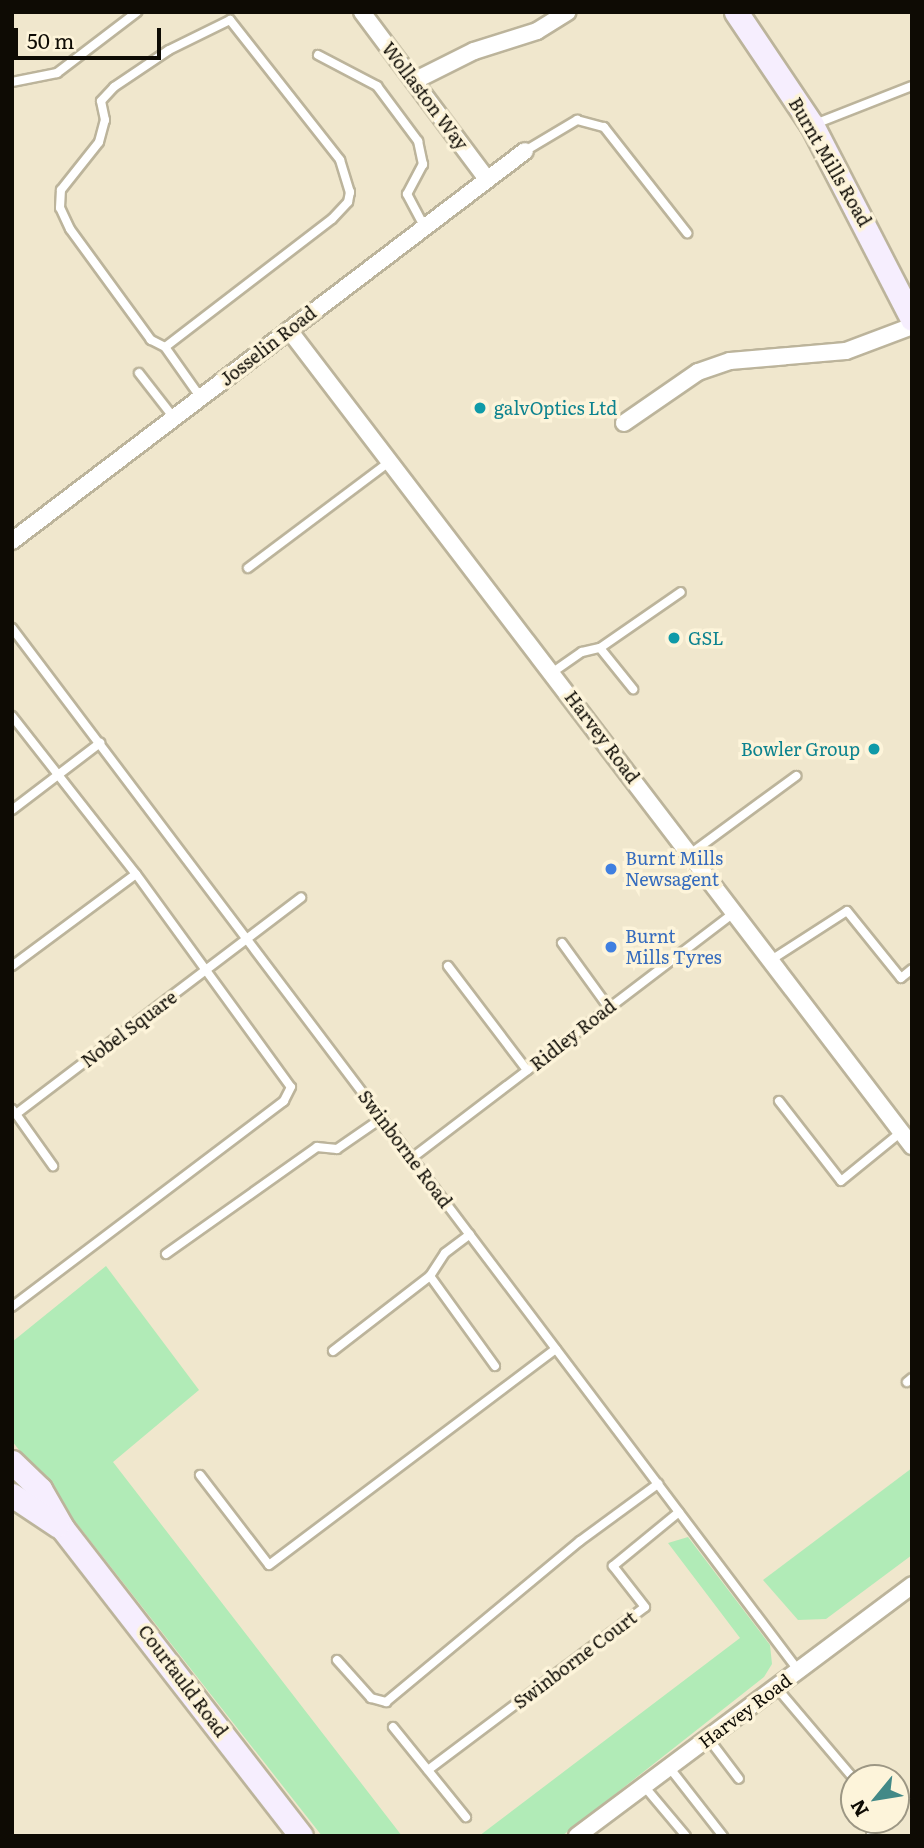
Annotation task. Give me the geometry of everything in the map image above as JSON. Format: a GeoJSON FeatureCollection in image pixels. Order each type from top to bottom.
{"type":"FeatureCollection","features":[{"type":"Feature","properties":{"kind":"street","name":"Wollaston Way"},"geometry":{"type":"LineString","coordinates":[[362,12],[487,179]]}},
{"type":"Feature","properties":{"kind":"street"},"geometry":{"type":"LineString","coordinates":[[414,81],[474,51],[537,31],[568,12]]}},
{"type":"Feature","properties":{"kind":"street","name":"Burnt Mills Road"},"geometry":{"type":"LineString","coordinates":[[736,12],[813,125],[912,319]]}},
{"type":"Feature","properties":{"kind":"street","name":"Josselin Road"},"geometry":{"type":"LineString","coordinates":[[12,541],[525,151]]}},
{"type":"Feature","properties":{"kind":"street"},"geometry":{"type":"LineString","coordinates":[[624,423],[698,372],[730,361],[846,351],[912,326]]}},
{"type":"Feature","properties":{"kind":"street","name":"Harvey Road"},"geometry":{"type":"LineString","coordinates":[[289,330],[553,672],[912,1146]]}},
{"type":"Feature","properties":{"kind":"street","name":"Courtauld Road"},"geometry":{"type":"LineString","coordinates":[[12,1462],[40,1489],[63,1529],[301,1836]]}},
{"type":"Feature","properties":{"kind":"street","name":"Courtauld Road"},"geometry":{"type":"LineString","coordinates":[[12,1495],[63,1529]]}},
{"type":"Feature","properties":{"kind":"street","name":"Harvey Road"},"geometry":{"type":"LineString","coordinates":[[577,1836],[912,1585]]}},
{"type":"Feature","properties":{"kind":"lane"},"geometry":{"type":"LineString","coordinates":[[12,82],[57,73],[137,12]]}},
{"type":"Feature","properties":{"kind":"lane"},"geometry":{"type":"LineString","coordinates":[[165,347],[332,219],[348,202],[347,175],[340,160],[230,20],[177,45],[114,88],[101,102],[105,120],[99,142],[61,190],[60,208],[70,229],[151,340],[165,347],[201,398]]}},
{"type":"Feature","properties":{"kind":"lane"},"geometry":{"type":"LineString","coordinates":[[318,55],[377,86],[418,141],[423,164],[407,194],[425,228]]}},
{"type":"Feature","properties":{"kind":"lane"},"geometry":{"type":"LineString","coordinates":[[813,125],[912,86]]}},
{"type":"Feature","properties":{"kind":"lane"},"geometry":{"type":"LineString","coordinates":[[525,151],[577,120],[604,127],[687,233]]}},
{"type":"Feature","properties":{"kind":"lane"},"geometry":{"type":"LineString","coordinates":[[139,373],[174,418]]}},
{"type":"Feature","properties":{"kind":"lane"},"geometry":{"type":"LineString","coordinates":[[248,568],[389,462]]}},
{"type":"Feature","properties":{"kind":"lane"},"geometry":{"type":"LineString","coordinates":[[553,672],[582,652],[600,648],[681,592]]}},
{"type":"Feature","properties":{"kind":"lane","name":"Swinborne Road"},"geometry":{"type":"LineString","coordinates":[[12,628],[798,1670]]}},
{"type":"Feature","properties":{"kind":"lane"},"geometry":{"type":"LineString","coordinates":[[600,648],[633,689]]}},
{"type":"Feature","properties":{"kind":"lane"},"geometry":{"type":"LineString","coordinates":[[12,716],[208,969],[286,1078],[289,1094],[12,1307]]}},
{"type":"Feature","properties":{"kind":"lane"},"geometry":{"type":"LineString","coordinates":[[12,810],[100,743]]}},
{"type":"Feature","properties":{"kind":"lane"},"geometry":{"type":"LineString","coordinates":[[690,854],[796,776]]}},
{"type":"Feature","properties":{"kind":"lane"},"geometry":{"type":"LineString","coordinates":[[12,966],[136,874]]}},
{"type":"Feature","properties":{"kind":"lane","name":"Nobel Square"},"geometry":{"type":"LineString","coordinates":[[14,1112],[301,898]]}},
{"type":"Feature","properties":{"kind":"lane"},"geometry":{"type":"LineString","coordinates":[[771,960],[847,911],[901,978],[912,969]]}},
{"type":"Feature","properties":{"kind":"lane","name":"Ridley Road"},"geometry":{"type":"LineString","coordinates":[[412,1158],[734,913]]}},
{"type":"Feature","properties":{"kind":"lane"},"geometry":{"type":"LineString","coordinates":[[562,943],[608,1008]]}},
{"type":"Feature","properties":{"kind":"lane"},"geometry":{"type":"LineString","coordinates":[[449,967],[527,1070]]}},
{"type":"Feature","properties":{"kind":"lane"},"geometry":{"type":"LineString","coordinates":[[779,1101],[841,1181],[901,1132]]}},
{"type":"Feature","properties":{"kind":"lane"},"geometry":{"type":"LineString","coordinates":[[14,1112],[53,1166]]}},
{"type":"Feature","properties":{"kind":"lane"},"geometry":{"type":"LineString","coordinates":[[166,1254],[317,1147],[337,1149],[382,1118]]}},
{"type":"Feature","properties":{"kind":"lane"},"geometry":{"type":"LineString","coordinates":[[333,1351],[430,1276],[445,1253],[470,1234]]}},
{"type":"Feature","properties":{"kind":"lane"},"geometry":{"type":"LineString","coordinates":[[430,1276],[495,1366]]}},
{"type":"Feature","properties":{"kind":"lane"},"geometry":{"type":"LineString","coordinates":[[200,1475],[269,1565],[556,1349]]}},
{"type":"Feature","properties":{"kind":"lane"},"geometry":{"type":"LineString","coordinates":[[338,1660],[371,1698],[386,1702],[580,1541],[658,1484]]}},
{"type":"Feature","properties":{"kind":"lane","name":"Swinborne Court"},"geometry":{"type":"LineString","coordinates":[[428,1770],[645,1607],[613,1566],[679,1512]]}},
{"type":"Feature","properties":{"kind":"lane"},"geometry":{"type":"LineString","coordinates":[[775,1688],[841,1764]]}},
{"type":"Feature","properties":{"kind":"lane"},"geometry":{"type":"LineString","coordinates":[[393,1727],[466,1817]]}},
{"type":"Feature","properties":{"kind":"lane"},"geometry":{"type":"LineString","coordinates":[[708,1738],[739,1779]]}},
{"type":"Feature","properties":{"kind":"lane"},"geometry":{"type":"LineString","coordinates":[[669,1767],[723,1836]]}},
{"type":"Feature","properties":{"kind":"lane"},"geometry":{"type":"LineString","coordinates":[[643,1786],[684,1835]]}},
{"type":"Feature","properties":{"kind":"green space"},"geometry":{"type":"Polygon","coordinates":[[[106,1266],[199,1390],[113,1462],[402,1836],[322,1836],[12,1441],[12,1342],[106,1266]]]}},
{"type":"Feature","properties":{"kind":"green space"},"geometry":{"type":"Polygon","coordinates":[[[912,1468],[912,1555],[826,1619],[798,1620],[763,1580],[912,1468]]]}},
{"type":"Feature","properties":{"kind":"green space"},"geometry":{"type":"Polygon","coordinates":[[[688,1537],[770,1645],[772,1664],[764,1677],[562,1836],[479,1836],[740,1638],[668,1543],[688,1537]]]}},
{"type":"Feature","properties":{"kind":"place","name":"galvOptics Ltd"},"geometry":{"type":"Point","coordinates":[480,408]}},
{"type":"Feature","properties":{"kind":"place","name":"GSL"},"geometry":{"type":"Point","coordinates":[674,638]}},
{"type":"Feature","properties":{"kind":"place","name":"Bowler Group"},"geometry":{"type":"Point","coordinates":[874,749]}},
{"type":"Feature","properties":{"kind":"place","name":"Burnt Mills Newsagent"},"geometry":{"type":"Point","coordinates":[611,869]}},
{"type":"Feature","properties":{"kind":"place","name":"Burnt Mills Tyres"},"geometry":{"type":"Point","coordinates":[611,947]}}]}
